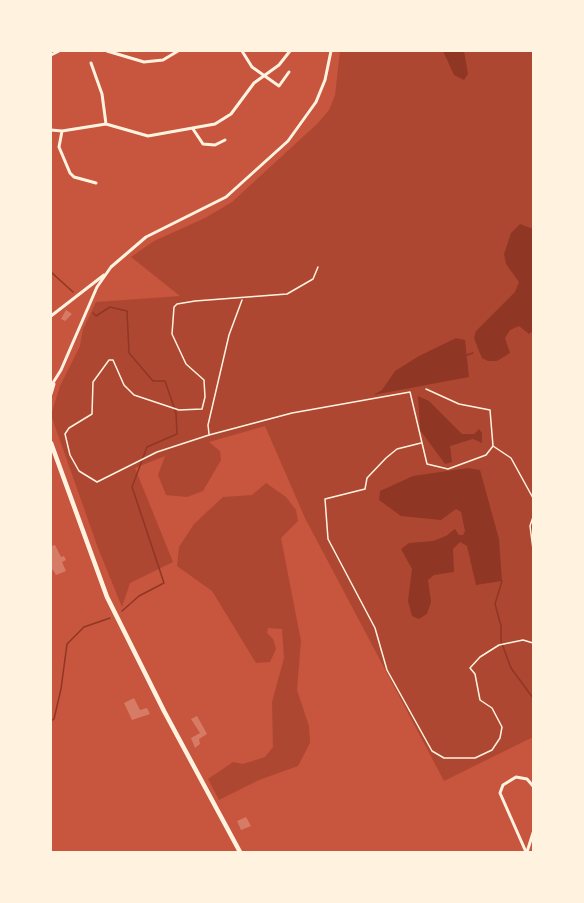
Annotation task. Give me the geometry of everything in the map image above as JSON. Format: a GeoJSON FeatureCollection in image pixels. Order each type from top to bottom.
{"type":"FeatureCollection","features":[{"type":"Feature","properties":{"kind":"main road"},"geometry":{"type":"LineString","coordinates":[[51,443],[107,597],[164,711],[240,852]]}},
{"type":"Feature","properties":{"kind":"street"},"geometry":{"type":"LineString","coordinates":[[51,55],[59,51]]}},
{"type":"Feature","properties":{"kind":"street"},"geometry":{"type":"LineString","coordinates":[[107,51],[144,62],[158,61],[178,51]]}},
{"type":"Feature","properties":{"kind":"street"},"geometry":{"type":"LineString","coordinates":[[242,51],[249,64],[279,86],[289,72]]}},
{"type":"Feature","properties":{"kind":"street"},"geometry":{"type":"LineString","coordinates":[[51,130],[62,131],[106,124],[148,136],[215,124],[226,118],[263,76],[279,64],[290,51]]}},
{"type":"Feature","properties":{"kind":"street"},"geometry":{"type":"LineString","coordinates":[[51,316],[104,276],[127,251],[146,237],[205,210],[231,194],[288,141],[316,102],[325,80],[331,51]]}},
{"type":"Feature","properties":{"kind":"street"},"geometry":{"type":"LineString","coordinates":[[91,63],[102,94],[106,124]]}},
{"type":"Feature","properties":{"kind":"street"},"geometry":{"type":"LineString","coordinates":[[193,129],[203,144],[215,145],[225,140]]}},
{"type":"Feature","properties":{"kind":"street"},"geometry":{"type":"LineString","coordinates":[[62,131],[59,147],[70,173],[74,177],[96,183]]}},
{"type":"Feature","properties":{"kind":"street"},"geometry":{"type":"LineString","coordinates":[[51,394],[104,276]]}},
{"type":"Feature","properties":{"kind":"street"},"geometry":{"type":"LineString","coordinates":[[51,386],[56,380]]}},
{"type":"Feature","properties":{"kind":"street"},"geometry":{"type":"LineString","coordinates":[[526,852],[500,793],[503,785],[516,777],[525,778],[533,786]]}},
{"type":"Feature","properties":{"kind":"street"},"geometry":{"type":"LineString","coordinates":[[526,852],[533,833]]}},
{"type":"Feature","properties":{"kind":"path"},"geometry":{"type":"LineString","coordinates":[[318,267],[313,279],[301,289],[276,297],[177,304],[173,309],[172,334],[186,364],[202,376],[205,386],[203,407],[172,409],[134,395],[124,385],[113,360],[109,360],[93,382],[92,414],[69,428],[64,434],[65,444],[79,471],[97,482],[145,457],[209,435],[292,413],[410,392],[427,464],[443,470],[486,455],[493,446],[490,410],[459,404],[426,389]]}},
{"type":"Feature","properties":{"kind":"path"},"geometry":{"type":"LineString","coordinates":[[209,435],[208,425],[229,335],[243,298]]}},
{"type":"Feature","properties":{"kind":"path"},"geometry":{"type":"LineString","coordinates":[[421,442],[397,449],[386,458],[367,478],[365,489],[325,499],[328,538],[375,628],[387,670],[427,745],[437,755],[444,758],[481,757],[492,750],[500,738],[500,722],[492,708],[480,700],[475,674],[470,668],[499,645],[523,640],[533,644]]}},
{"type":"Feature","properties":{"kind":"path"},"geometry":{"type":"LineString","coordinates":[[493,446],[511,458],[533,498]]}},
{"type":"Feature","properties":{"kind":"path"},"geometry":{"type":"LineString","coordinates":[[533,517],[530,526],[533,549]]}},
{"type":"Feature","properties":{"kind":"shaded area"},"geometry":{"type":"Polygon","coordinates":[[[340,51],[533,51],[533,737],[444,781],[305,518],[265,426],[209,442],[220,451],[221,460],[203,491],[187,497],[166,495],[158,475],[165,456],[135,468],[173,562],[130,583],[122,607],[98,548],[51,415],[60,386],[80,346],[83,329],[96,302],[180,296],[131,257],[154,241],[205,218],[232,202],[318,123],[329,110],[335,95],[340,51]]]}},
{"type":"Feature","properties":{"kind":"shaded area"},"geometry":{"type":"Polygon","coordinates":[[[443,51],[464,51],[468,74],[464,80],[454,75],[443,51]]]}},
{"type":"Feature","properties":{"kind":"shaded area"},"geometry":{"type":"Polygon","coordinates":[[[520,224],[533,229],[533,331],[529,334],[519,326],[510,330],[505,338],[510,353],[497,361],[488,361],[482,358],[474,338],[476,331],[515,292],[519,282],[506,264],[504,254],[511,233],[520,224]]]}},
{"type":"Feature","properties":{"kind":"shaded area"},"geometry":{"type":"Polygon","coordinates":[[[456,338],[465,340],[469,377],[373,395],[382,390],[395,371],[456,338]]]}},
{"type":"Feature","properties":{"kind":"shaded area"},"geometry":{"type":"Polygon","coordinates":[[[418,396],[429,401],[462,434],[474,434],[479,429],[482,433],[482,443],[473,439],[450,446],[452,462],[445,464],[420,430],[418,396]]]}},
{"type":"Feature","properties":{"kind":"shaded area"},"geometry":{"type":"Polygon","coordinates":[[[468,468],[480,470],[499,539],[502,581],[476,585],[467,546],[460,542],[453,549],[454,572],[434,575],[428,580],[431,602],[427,614],[419,619],[412,616],[408,601],[412,569],[401,549],[409,543],[433,541],[446,536],[455,529],[459,535],[463,535],[465,531],[461,512],[456,509],[441,520],[401,516],[379,500],[380,491],[413,476],[468,468]]]}},
{"type":"Feature","properties":{"kind":"shaded area"},"geometry":{"type":"Polygon","coordinates":[[[266,483],[286,497],[296,510],[298,521],[281,538],[301,641],[297,690],[309,726],[310,743],[298,766],[259,780],[219,800],[208,779],[233,762],[243,764],[265,757],[273,747],[272,702],[284,658],[282,629],[268,628],[267,633],[273,639],[276,649],[270,662],[256,663],[212,591],[177,566],[179,547],[194,524],[223,497],[252,495],[266,483]]]}},
{"type":"Feature","properties":{"kind":"building"},"geometry":{"type":"Polygon","coordinates":[[[66,310],[72,314],[65,321],[61,319],[66,310]]]}},
{"type":"Feature","properties":{"kind":"building"},"geometry":{"type":"Polygon","coordinates":[[[55,545],[61,557],[64,556],[66,560],[62,562],[66,571],[56,575],[53,570],[51,571],[51,546],[55,545]]]}},
{"type":"Feature","properties":{"kind":"building"},"geometry":{"type":"Polygon","coordinates":[[[134,698],[140,710],[147,708],[150,714],[132,720],[124,703],[134,698]]]}},
{"type":"Feature","properties":{"kind":"building"},"geometry":{"type":"Polygon","coordinates":[[[197,716],[207,734],[199,739],[200,744],[195,748],[191,738],[200,733],[191,719],[197,716]]]}},
{"type":"Feature","properties":{"kind":"building"},"geometry":{"type":"Polygon","coordinates":[[[246,817],[251,826],[241,830],[237,821],[246,817]]]}},
{"type":"Feature","properties":{"kind":"waterway"},"geometry":{"type":"LineString","coordinates":[[51,272],[73,292]]}},
{"type":"Feature","properties":{"kind":"waterway"},"geometry":{"type":"LineString","coordinates":[[93,313],[96,316],[110,307],[127,311],[129,353],[153,381],[165,381],[176,413],[177,434],[147,447],[132,487],[164,583],[139,596],[122,611]]}},
{"type":"Feature","properties":{"kind":"waterway"},"geometry":{"type":"LineString","coordinates":[[467,355],[473,353]]}},
{"type":"Feature","properties":{"kind":"waterway"},"geometry":{"type":"LineString","coordinates":[[502,581],[495,604],[501,626],[501,641],[511,668],[533,698]]}},
{"type":"Feature","properties":{"kind":"waterway"},"geometry":{"type":"LineString","coordinates":[[51,721],[54,719],[61,689],[67,644],[84,627],[110,618]]}}]}
